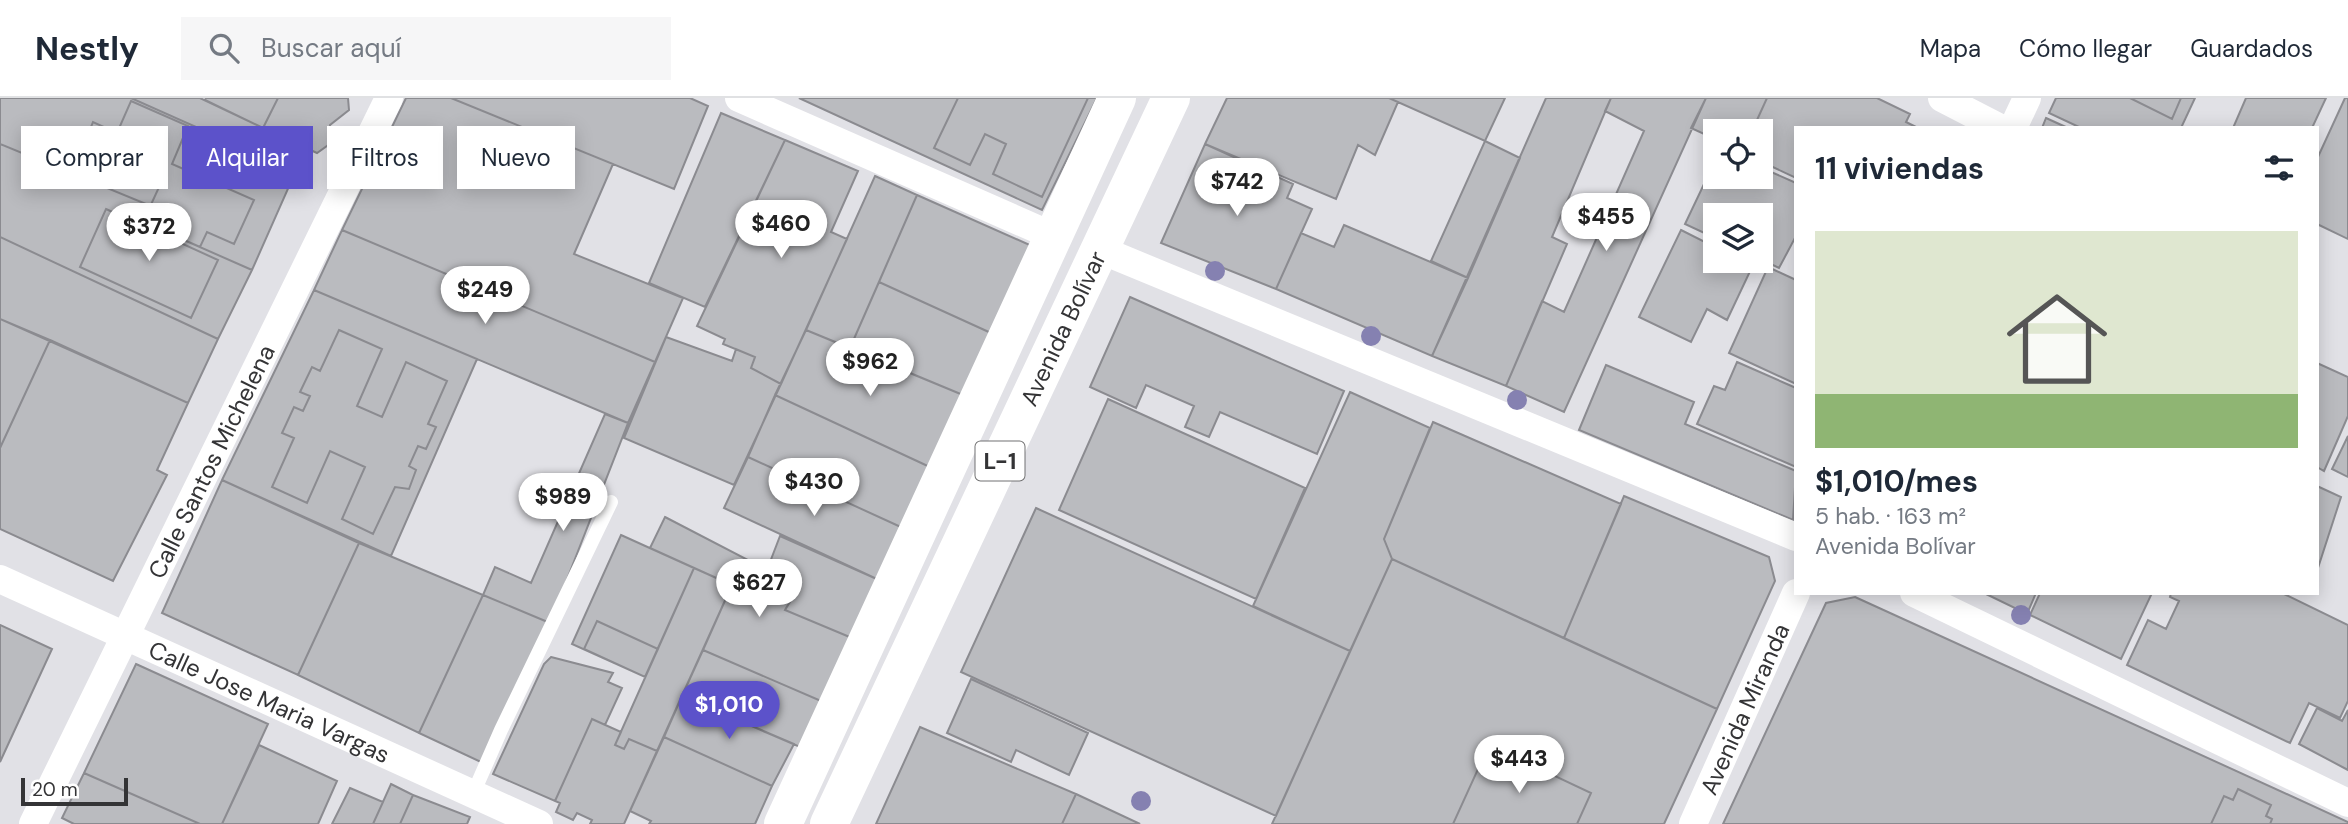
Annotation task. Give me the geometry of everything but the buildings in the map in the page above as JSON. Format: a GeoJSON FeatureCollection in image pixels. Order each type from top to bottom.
{"type":"FeatureCollection","features":[{"type":"Feature","properties":{"kind":"main road","name":"Avenida Bolívar"},"geometry":{"type":"LineString","coordinates":[[783,824],[1117,98]]}},
{"type":"Feature","properties":{"kind":"main road","name":"Avenida Bolívar"},"geometry":{"type":"LineString","coordinates":[[829,824],[1171,98]]}},
{"type":"Feature","properties":{"kind":"street","name":"Calle Santos Michelena"},"geometry":{"type":"LineString","coordinates":[[33,824],[388,98]]}},
{"type":"Feature","properties":{"kind":"street"},"geometry":{"type":"LineString","coordinates":[[739,98],[1054,236]]}},
{"type":"Feature","properties":{"kind":"street"},"geometry":{"type":"LineString","coordinates":[[1942,98],[1996,126]]}},
{"type":"Feature","properties":{"kind":"street"},"geometry":{"type":"LineString","coordinates":[[2014,126],[2027,98]]}},
{"type":"Feature","properties":{"kind":"street"},"geometry":{"type":"LineString","coordinates":[[1101,250],[1794,536]]}},
{"type":"Feature","properties":{"kind":"street","name":"Calle Jose Maria Vargas"},"geometry":{"type":"LineString","coordinates":[[0,579],[539,824]]}},
{"type":"Feature","properties":{"kind":"street","name":"Avenida Miranda"},"geometry":{"type":"LineString","coordinates":[[1693,824],[1795,595]]}},
{"type":"Feature","properties":{"kind":"street"},"geometry":{"type":"LineString","coordinates":[[1918,595],[2348,803]]}},
{"type":"Feature","properties":{"kind":"lane"},"geometry":{"type":"LineString","coordinates":[[473,794],[611,502]]}}]}
